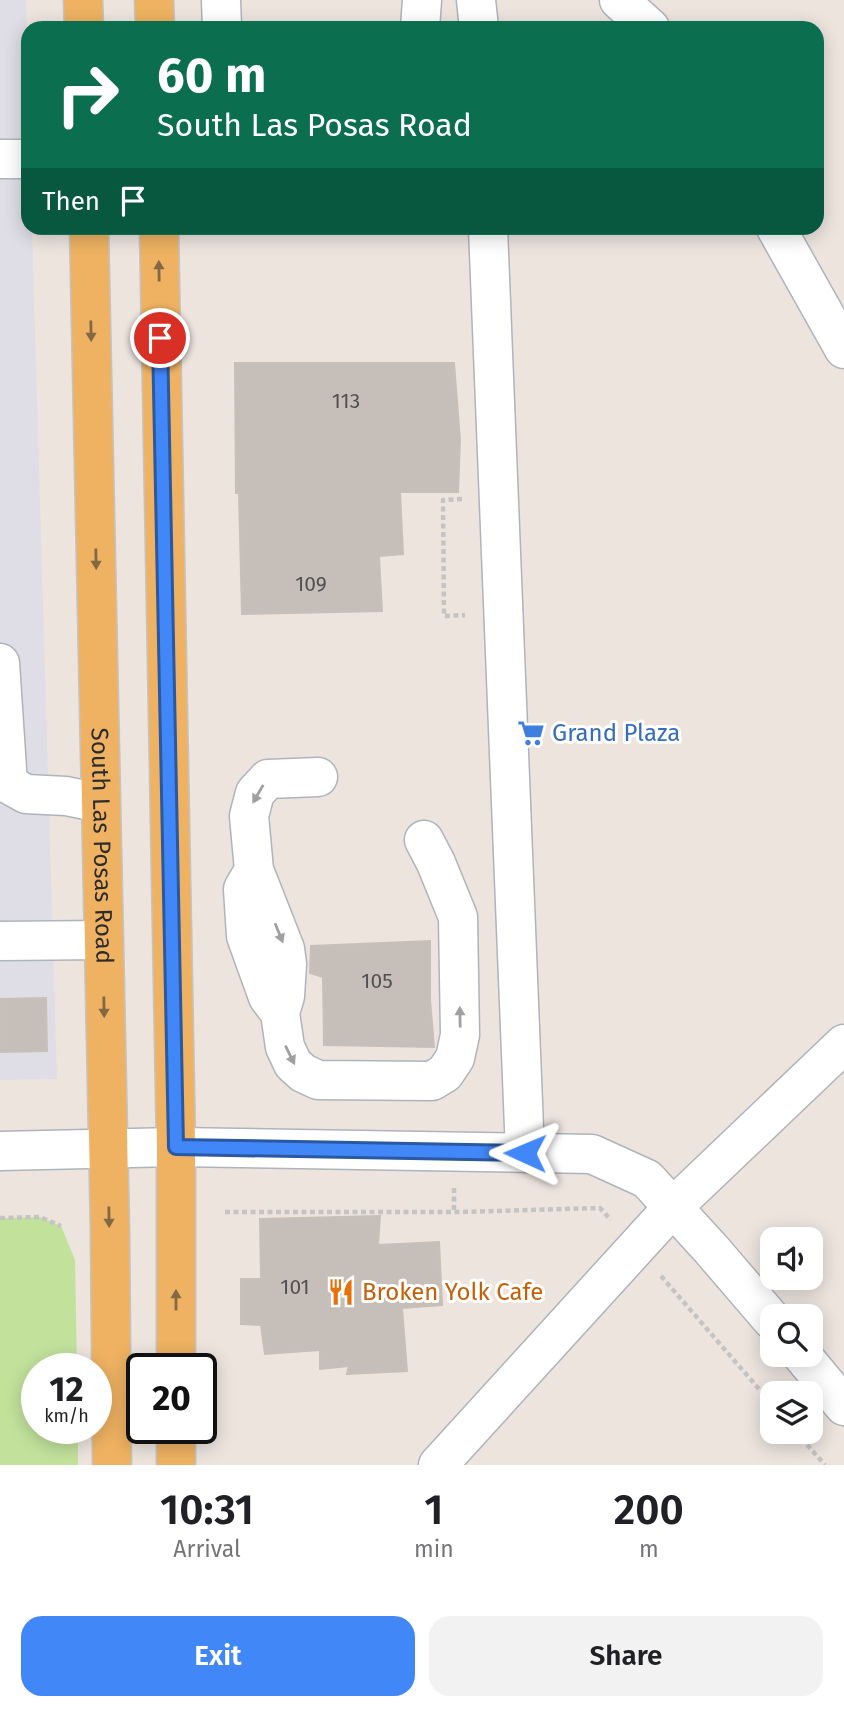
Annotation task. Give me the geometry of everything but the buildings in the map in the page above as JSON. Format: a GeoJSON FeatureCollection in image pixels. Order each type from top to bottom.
{"type":"FeatureCollection","features":[{"type":"Feature","properties":{"kind":"main road"},"geometry":{"type":"LineString","coordinates":[[83,0],[84,21]]}},
{"type":"Feature","properties":{"kind":"main road"},"geometry":{"type":"LineString","coordinates":[[154,0],[155,21]]}},
{"type":"Feature","properties":{"kind":"main road","name":"South Las Posas Road"},"geometry":{"type":"LineString","coordinates":[[89,235],[113,1465]]}},
{"type":"Feature","properties":{"kind":"main road"},"geometry":{"type":"LineString","coordinates":[[159,235],[176,1147],[176,1353]]}},
{"type":"Feature","properties":{"kind":"main road"},"geometry":{"type":"LineString","coordinates":[[176,1444],[176,1465]]}},
{"type":"Feature","properties":{"kind":"street"},"geometry":{"type":"LineString","coordinates":[[221,0],[222,21]]}},
{"type":"Feature","properties":{"kind":"street"},"geometry":{"type":"LineString","coordinates":[[420,21],[422,0]]}},
{"type":"Feature","properties":{"kind":"street"},"geometry":{"type":"LineString","coordinates":[[476,0],[478,21]]}},
{"type":"Feature","properties":{"kind":"street"},"geometry":{"type":"LineString","coordinates":[[620,0],[642,21]]}},
{"type":"Feature","properties":{"kind":"street"},"geometry":{"type":"LineString","coordinates":[[0,159],[21,159]]}},
{"type":"Feature","properties":{"kind":"street"},"geometry":{"type":"LineString","coordinates":[[488,235],[525,1153]]}},
{"type":"Feature","properties":{"kind":"street"},"geometry":{"type":"LineString","coordinates":[[780,235],[844,349]]}},
{"type":"Feature","properties":{"kind":"street"},"geometry":{"type":"LineString","coordinates":[[0,663],[8,784],[26,794],[66,796],[100,803]]}},
{"type":"Feature","properties":{"kind":"street"},"geometry":{"type":"LineString","coordinates":[[318,777],[268,779],[255,793],[249,816],[254,870],[243,889],[246,936],[268,997],[280,1013],[285,1047],[293,1064],[303,1073],[318,1080],[432,1081],[445,1073],[455,1058],[460,1035],[458,917],[424,840]]}},
{"type":"Feature","properties":{"kind":"street"},"geometry":{"type":"LineString","coordinates":[[0,941],[103,940]]}},
{"type":"Feature","properties":{"kind":"street"},"geometry":{"type":"LineString","coordinates":[[438,1465],[673,1206],[844,1044]]}},
{"type":"Feature","properties":{"kind":"street"},"geometry":{"type":"LineString","coordinates":[[0,1151],[176,1147],[592,1154],[647,1179],[760,1306]]}},
{"type":"Feature","properties":{"kind":"street"},"geometry":{"type":"LineString","coordinates":[[812,1367],[844,1406]]}},
{"type":"Feature","properties":{"kind":"path"},"geometry":{"type":"LineString","coordinates":[[225,1212],[461,1212],[600,1208],[760,1390]]}},
{"type":"Feature","properties":{"kind":"path"},"geometry":{"type":"LineString","coordinates":[[0,1218],[40,1217],[61,1226]]}},
{"type":"Feature","properties":{"kind":"path"},"geometry":{"type":"LineString","coordinates":[[807,1444],[825,1465]]}},
{"type":"Feature","properties":{"kind":"shaded area"},"geometry":{"type":"Polygon","coordinates":[[[0,0],[26,0],[27,21],[21,21],[21,235],[32,235],[57,1079],[0,1080],[0,0]]]}},
{"type":"Feature","properties":{"kind":"green space"},"geometry":{"type":"Polygon","coordinates":[[[40,1217],[61,1226],[75,1260],[77,1353],[21,1353],[21,1444],[78,1444],[78,1465],[0,1465],[0,1218],[40,1217]]]}},
{"type":"Feature","properties":{"kind":"place","name":"Grand Plaza"},"geometry":{"type":"Point","coordinates":[531,733]}},
{"type":"Feature","properties":{"kind":"place","name":"Broken Yolk Cafe"},"geometry":{"type":"Point","coordinates":[341,1292]}},
{"type":"Feature","properties":{"kind":"route"},"geometry":{"type":"LineString","coordinates":[[160,338],[176,1147],[525,1153]]}}]}
